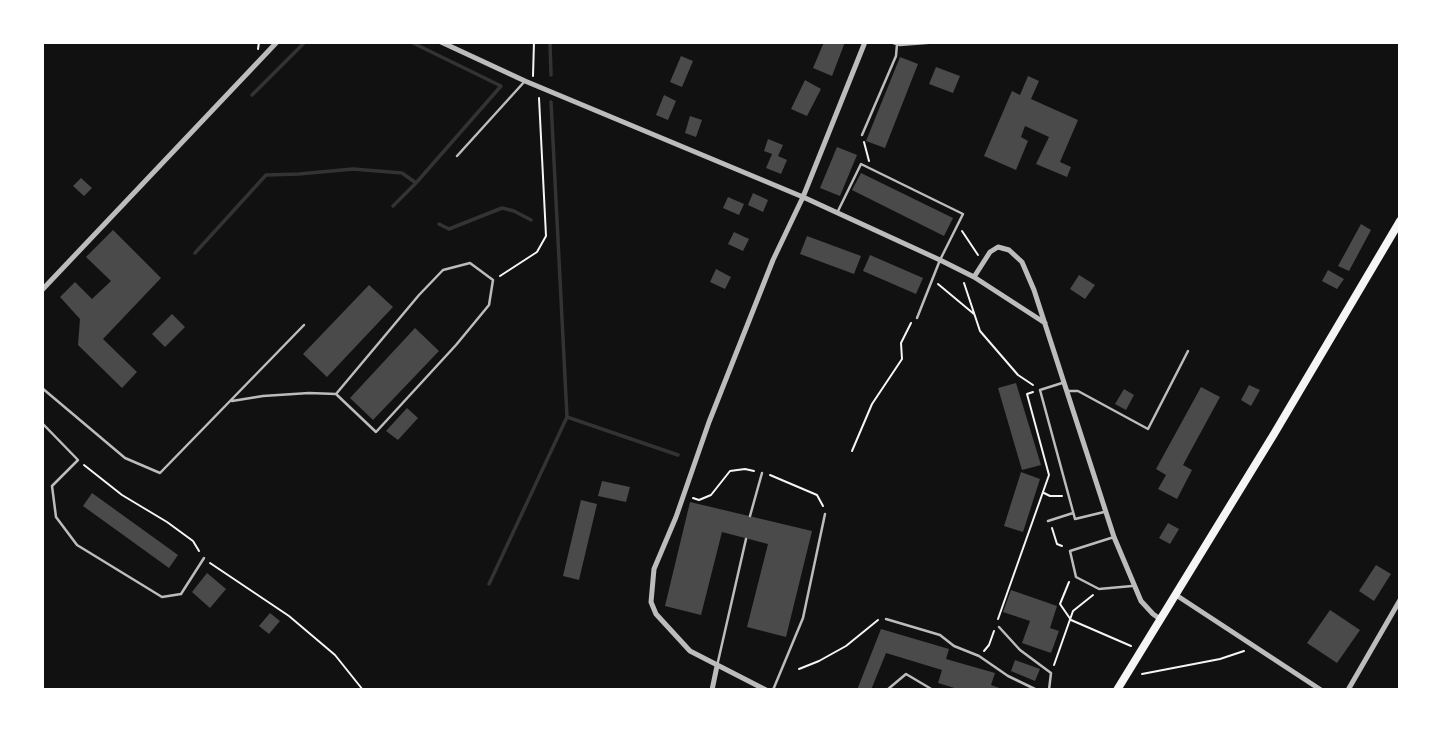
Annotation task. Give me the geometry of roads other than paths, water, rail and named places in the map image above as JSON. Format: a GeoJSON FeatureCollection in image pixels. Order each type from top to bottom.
{"type":"FeatureCollection","features":[{"type":"Feature","properties":{"kind":"main road"},"geometry":{"type":"LineString","coordinates":[[1117,690],[1400,221]]}},
{"type":"Feature","properties":{"kind":"street"},"geometry":{"type":"LineString","coordinates":[[42,290],[277,42]]}},
{"type":"Feature","properties":{"kind":"street"},"geometry":{"type":"LineString","coordinates":[[441,42],[525,81],[803,197],[940,260],[974,277],[1045,323]]}},
{"type":"Feature","properties":{"kind":"street"},"geometry":{"type":"LineString","coordinates":[[766,690],[690,652],[656,614],[651,601],[654,569],[758,297],[803,197],[865,42]]}},
{"type":"Feature","properties":{"kind":"street"},"geometry":{"type":"LineString","coordinates":[[974,277],[983,262],[998,247],[1017,255],[1034,290],[1114,537],[1134,586],[1147,609],[1160,619]]}},
{"type":"Feature","properties":{"kind":"street"},"geometry":{"type":"LineString","coordinates":[[1176,595],[1321,690]]}},
{"type":"Feature","properties":{"kind":"street"},"geometry":{"type":"LineString","coordinates":[[1348,690],[1400,600]]}},
{"type":"Feature","properties":{"kind":"street"},"geometry":{"type":"LineString","coordinates":[[712,690],[717,666]]}},
{"type":"Feature","properties":{"kind":"lane"},"geometry":{"type":"LineString","coordinates":[[890,42],[939,42]]}},
{"type":"Feature","properties":{"kind":"lane"},"geometry":{"type":"LineString","coordinates":[[862,135],[896,56],[897,44]]}},
{"type":"Feature","properties":{"kind":"lane"},"geometry":{"type":"LineString","coordinates":[[457,156],[525,81]]}},
{"type":"Feature","properties":{"kind":"lane"},"geometry":{"type":"LineString","coordinates":[[838,213],[860,164],[963,214],[940,260],[917,318]]}},
{"type":"Feature","properties":{"kind":"lane"},"geometry":{"type":"LineString","coordinates":[[232,401],[263,396],[336,394],[376,432],[489,305],[493,280],[470,264],[443,270],[336,394]]}},
{"type":"Feature","properties":{"kind":"lane"},"geometry":{"type":"LineString","coordinates":[[42,388],[125,457],[160,473],[304,325]]}},
{"type":"Feature","properties":{"kind":"lane"},"geometry":{"type":"LineString","coordinates":[[1068,391],[1078,391],[1149,429],[1188,351]]}},
{"type":"Feature","properties":{"kind":"lane"},"geometry":{"type":"LineString","coordinates":[[1065,383],[1040,390],[1073,513],[1075,519],[1107,511]]}},
{"type":"Feature","properties":{"kind":"lane"},"geometry":{"type":"LineString","coordinates":[[42,423],[78,460],[52,486],[57,517],[77,545],[162,597],[181,594],[204,558]]}},
{"type":"Feature","properties":{"kind":"lane"},"geometry":{"type":"LineString","coordinates":[[750,516],[762,473]]}},
{"type":"Feature","properties":{"kind":"lane"},"geometry":{"type":"LineString","coordinates":[[1049,520],[1073,513]]}},
{"type":"Feature","properties":{"kind":"lane"},"geometry":{"type":"LineString","coordinates":[[773,690],[803,618],[825,514]]}},
{"type":"Feature","properties":{"kind":"lane"},"geometry":{"type":"LineString","coordinates":[[1114,537],[1070,551],[1076,577],[1094,587],[1134,586]]}},
{"type":"Feature","properties":{"kind":"lane"},"geometry":{"type":"LineString","coordinates":[[717,666],[746,539]]}},
{"type":"Feature","properties":{"kind":"lane"},"geometry":{"type":"LineString","coordinates":[[886,619],[940,635],[954,646],[979,656],[1007,676],[1037,690]]}},
{"type":"Feature","properties":{"kind":"lane"},"geometry":{"type":"LineString","coordinates":[[999,627],[1020,650],[1051,673],[1049,690]]}},
{"type":"Feature","properties":{"kind":"lane"},"geometry":{"type":"LineString","coordinates":[[887,690],[906,674],[933,690]]}},
{"type":"Feature","properties":{"kind":"waterway"},"geometry":{"type":"LineString","coordinates":[[252,95],[305,42]]}},
{"type":"Feature","properties":{"kind":"waterway"},"geometry":{"type":"LineString","coordinates":[[393,206],[501,86],[411,42]]}},
{"type":"Feature","properties":{"kind":"waterway"},"geometry":{"type":"LineString","coordinates":[[550,42],[551,75]]}},
{"type":"Feature","properties":{"kind":"waterway"},"geometry":{"type":"LineString","coordinates":[[489,584],[567,417],[551,102]]}},
{"type":"Feature","properties":{"kind":"waterway"},"geometry":{"type":"LineString","coordinates":[[195,253],[266,175],[353,169],[402,173],[416,183]]}},
{"type":"Feature","properties":{"kind":"waterway"},"geometry":{"type":"LineString","coordinates":[[439,224],[449,229],[502,208],[531,220]]}},
{"type":"Feature","properties":{"kind":"waterway"},"geometry":{"type":"LineString","coordinates":[[567,417],[678,455]]}}]}
